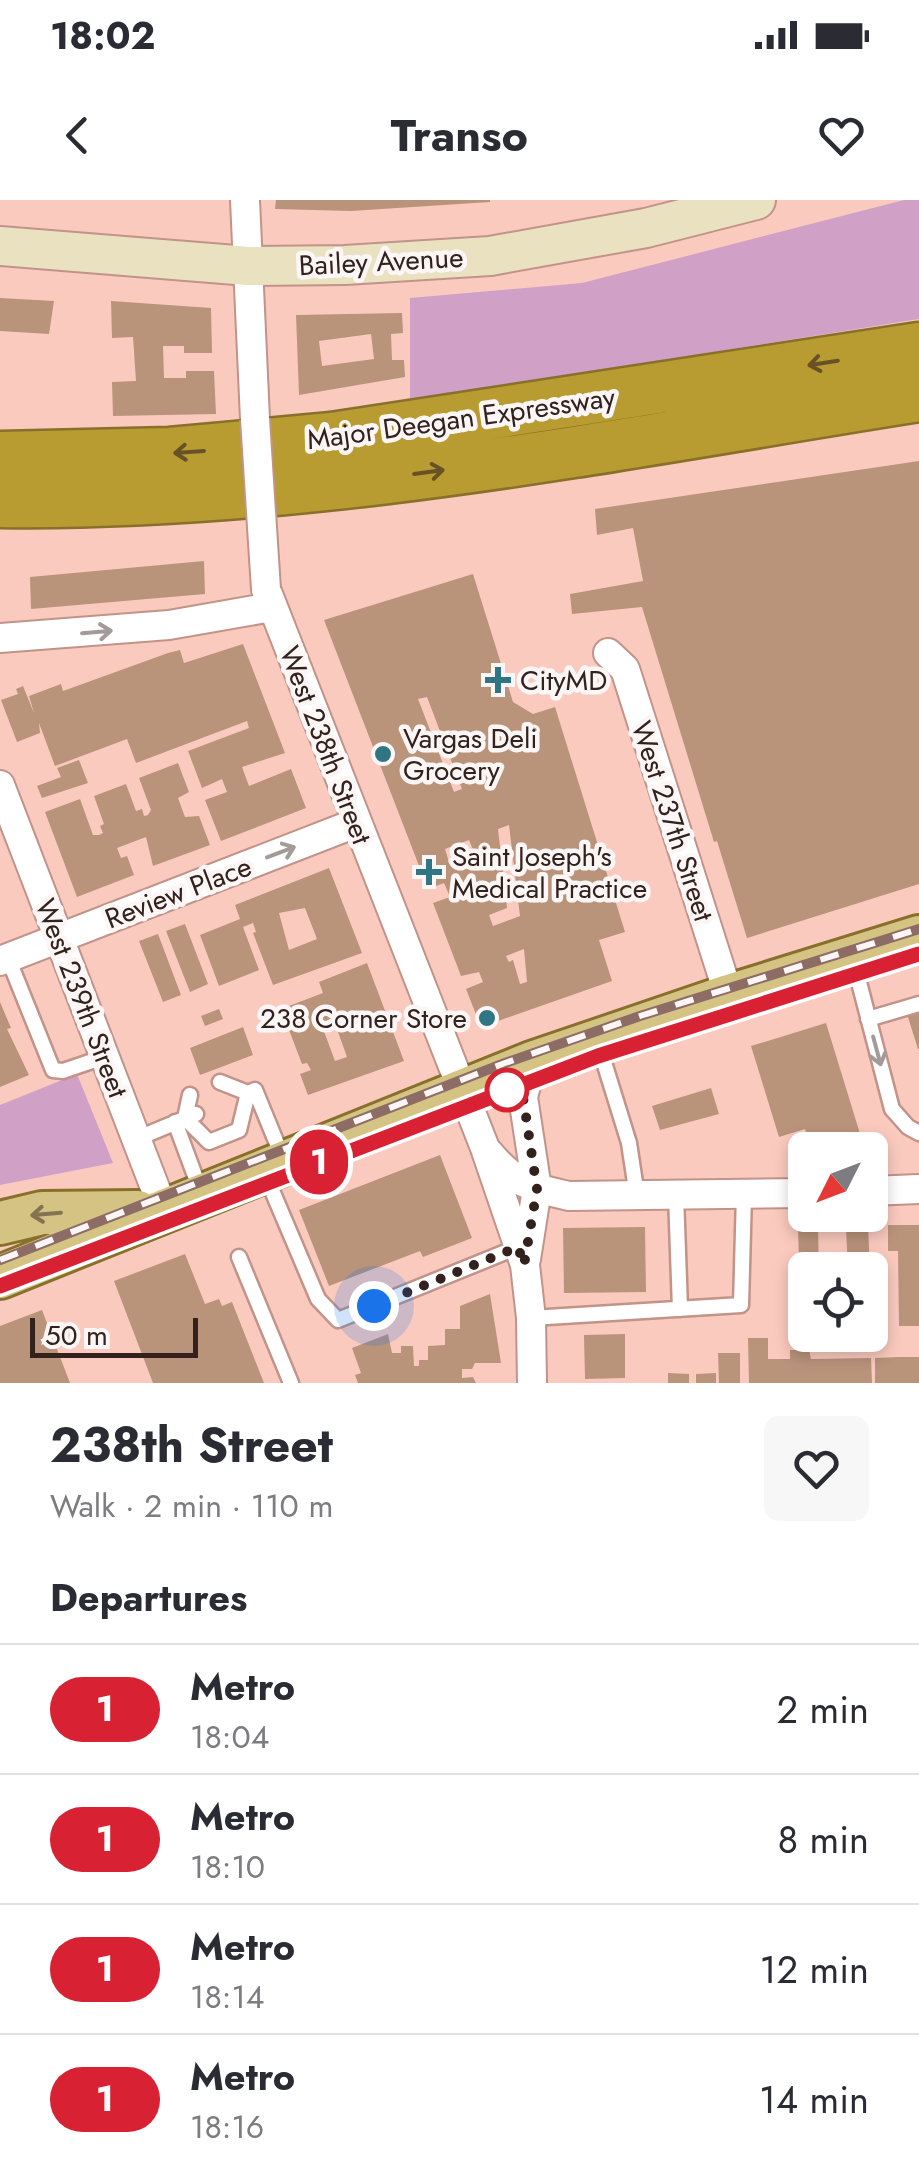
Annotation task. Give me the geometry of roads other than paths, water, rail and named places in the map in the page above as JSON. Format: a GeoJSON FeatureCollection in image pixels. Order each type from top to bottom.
{"type":"FeatureCollection","features":[{"type":"Feature","properties":{"kind":"highway","name":"Major Deegan Expressway"},"geometry":{"type":"LineString","coordinates":[[0,456],[170,453],[332,438],[919,348]]}},
{"type":"Feature","properties":{"kind":"highway","name":"Major Deegan Expressway"},"geometry":{"type":"LineString","coordinates":[[0,502],[172,498],[333,484],[495,463],[919,396]]}},
{"type":"Feature","properties":{"kind":"highway"},"geometry":{"type":"LineString","coordinates":[[0,533],[150,518],[333,484]]}},
{"type":"Feature","properties":{"kind":"main road","name":"Bailey Avenue"},"geometry":{"type":"LineString","coordinates":[[0,246],[248,266],[345,265],[490,256],[646,228],[693,208],[756,200]]}},
{"type":"Feature","properties":{"kind":"main road"},"geometry":{"type":"LineString","coordinates":[[0,1277],[532,1062],[919,937]]}},
{"type":"Feature","properties":{"kind":"main road"},"geometry":{"type":"LineString","coordinates":[[0,1223],[42,1213],[183,1203]]}},
{"type":"Feature","properties":{"kind":"street","name":"West 238th Street"},"geometry":{"type":"LineString","coordinates":[[245,200],[254,419],[269,598],[484,1148],[521,1256],[531,1318],[532,1383]]}},
{"type":"Feature","properties":{"kind":"street"},"geometry":{"type":"LineString","coordinates":[[0,638],[168,625],[269,598]]}},
{"type":"Feature","properties":{"kind":"street","name":"West 237th Street"},"geometry":{"type":"LineString","coordinates":[[608,653],[625,668],[729,996]]}},
{"type":"Feature","properties":{"kind":"street","name":"West 239th Street"},"geometry":{"type":"LineString","coordinates":[[0,785],[136,1139],[183,1203]]}},
{"type":"Feature","properties":{"kind":"street","name":"Review Place"},"geometry":{"type":"LineString","coordinates":[[4,960],[356,822]]}},
{"type":"Feature","properties":{"kind":"street","name":"West 238th Street"},"geometry":{"type":"LineString","coordinates":[[521,1256],[537,1189],[523,1097],[532,1062]]}},
{"type":"Feature","properties":{"kind":"street"},"geometry":{"type":"LineString","coordinates":[[484,1148],[508,1176],[537,1189],[569,1196],[788,1193]]}},
{"type":"Feature","properties":{"kind":"street"},"geometry":{"type":"LineString","coordinates":[[888,1190],[919,1189]]}},
{"type":"Feature","properties":{"kind":"lane"},"geometry":{"type":"LineString","coordinates":[[852,958],[892,1109],[919,1133]]}},
{"type":"Feature","properties":{"kind":"lane"},"geometry":{"type":"LineString","coordinates":[[4,960],[53,1070],[63,1071],[104,1057]]}},
{"type":"Feature","properties":{"kind":"lane"},"geometry":{"type":"LineString","coordinates":[[868,1019],[919,1004]]}},
{"type":"Feature","properties":{"kind":"lane"},"geometry":{"type":"LineString","coordinates":[[597,1040],[618,1101],[638,1196]]}},
{"type":"Feature","properties":{"kind":"lane"},"geometry":{"type":"LineString","coordinates":[[220,1082],[248,1092]]}},
{"type":"Feature","properties":{"kind":"lane"},"geometry":{"type":"LineString","coordinates":[[226,1101],[255,1090],[274,1166],[318,1299],[338,1320],[521,1256]]}},
{"type":"Feature","properties":{"kind":"lane"},"geometry":{"type":"LineString","coordinates":[[186,1118],[209,1142],[239,1130],[248,1092]]}},
{"type":"Feature","properties":{"kind":"lane"},"geometry":{"type":"LineString","coordinates":[[183,1203],[190,1096]]}},
{"type":"Feature","properties":{"kind":"lane"},"geometry":{"type":"LineString","coordinates":[[136,1139],[186,1118]]}},
{"type":"Feature","properties":{"kind":"lane"},"geometry":{"type":"LineString","coordinates":[[531,1318],[741,1305],[744,1194]]}},
{"type":"Feature","properties":{"kind":"lane"},"geometry":{"type":"LineString","coordinates":[[676,1195],[680,1309]]}},
{"type":"Feature","properties":{"kind":"lane"},"geometry":{"type":"LineString","coordinates":[[239,1257],[291,1383]]}},
{"type":"Feature","properties":{"kind":"railway"},"geometry":{"type":"LineString","coordinates":[[0,1260],[505,1063],[640,1016],[919,929]]}},
{"type":"Feature","properties":{"kind":"railway"},"geometry":{"type":"LineString","coordinates":[[0,1286],[597,1056],[919,954]]}},
{"type":"Feature","properties":{"kind":"metro line","name":"1"},"geometry":{"type":"LineString","coordinates":[[0,1286],[598,1056],[919,954]]}},
{"type":"Feature","properties":{"kind":"place","name":"CityMD"},"geometry":{"type":"Point","coordinates":[498,680]}},
{"type":"Feature","properties":{"kind":"place","name":"Vargas Deli Grocery"},"geometry":{"type":"Point","coordinates":[383,754]}},
{"type":"Feature","properties":{"kind":"place","name":"Saint Joseph's Medical Practice"},"geometry":{"type":"Point","coordinates":[429,872]}},
{"type":"Feature","properties":{"kind":"place","name":"238 Corner Store"},"geometry":{"type":"Point","coordinates":[487,1018]}}]}
